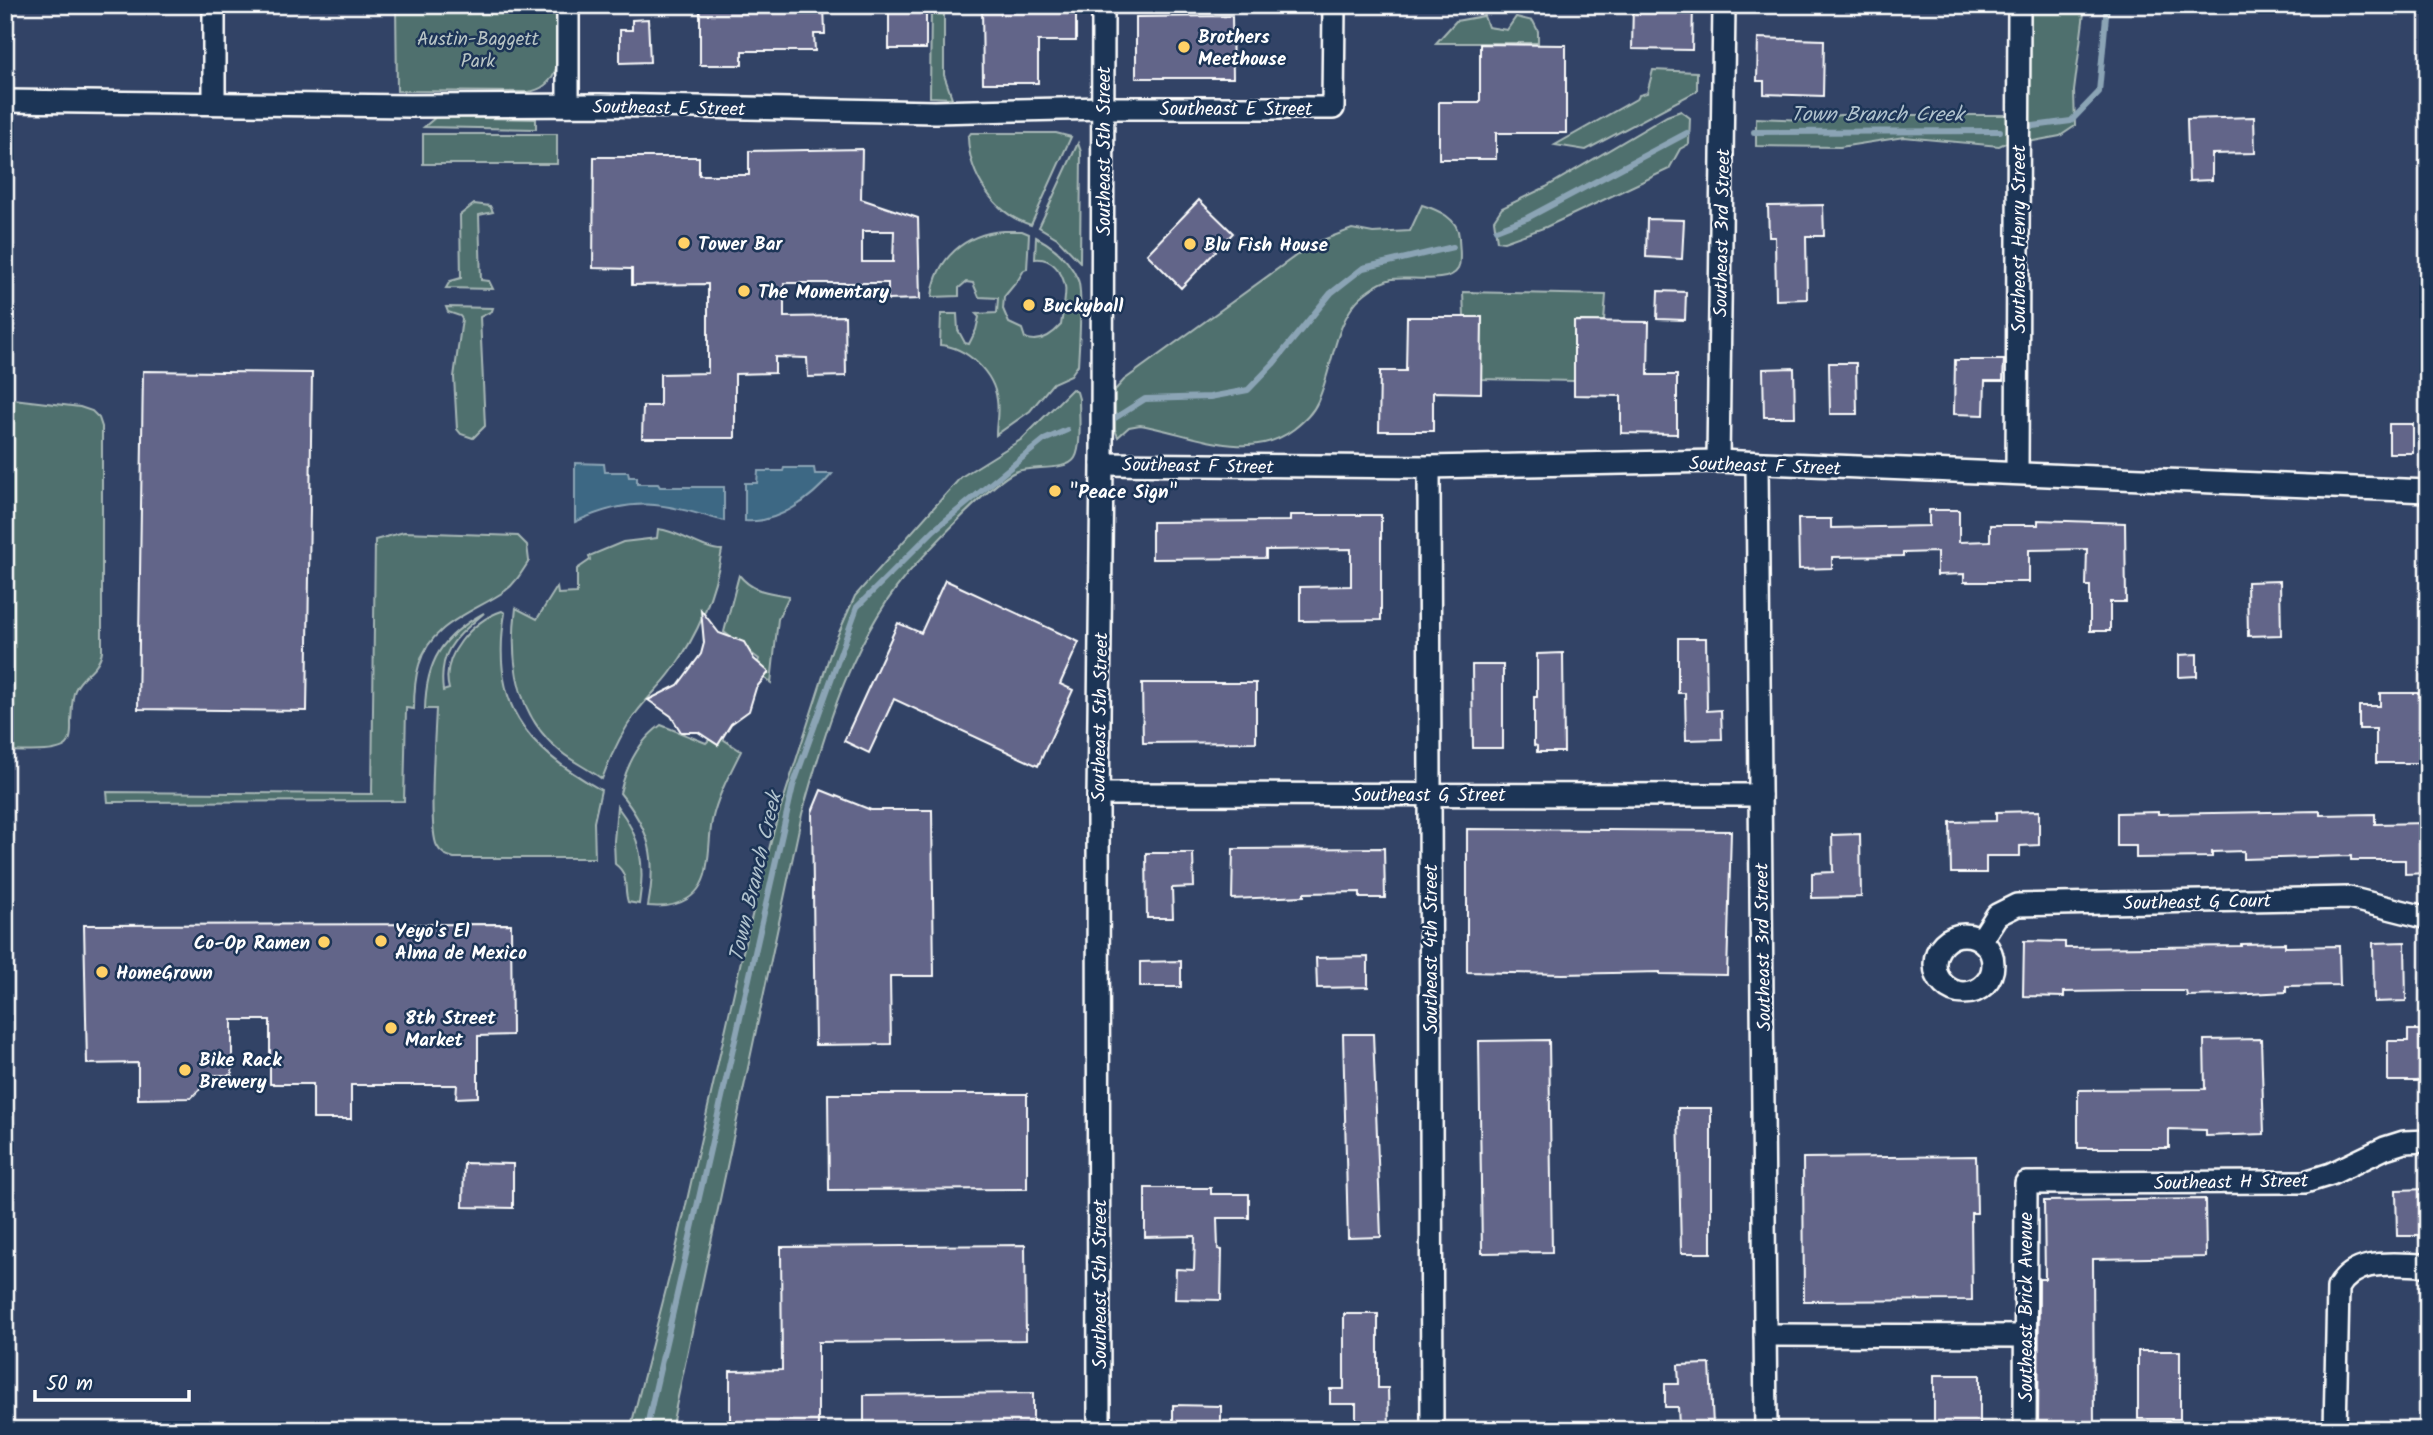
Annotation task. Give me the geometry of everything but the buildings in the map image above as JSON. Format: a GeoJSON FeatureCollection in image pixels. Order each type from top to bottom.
{"type":"FeatureCollection","features":[{"type":"Feature","properties":{"kind":"street"},"geometry":{"type":"LineString","coordinates":[[214,5],[214,103]]}},
{"type":"Feature","properties":{"kind":"street"},"geometry":{"type":"LineString","coordinates":[[568,5],[568,105]]}},
{"type":"Feature","properties":{"kind":"street","name":"Southeast 5th Street"},"geometry":{"type":"LineString","coordinates":[[1099,1430],[1098,794],[1103,5]]}},
{"type":"Feature","properties":{"kind":"street","name":"Southeast E Street"},"geometry":{"type":"LineString","coordinates":[[5,101],[410,106],[568,105],[947,112],[1333,107],[1334,5]]}},
{"type":"Feature","properties":{"kind":"street","name":"Southeast 3rd Street"},"geometry":{"type":"LineString","coordinates":[[1718,461],[1724,5]]}},
{"type":"Feature","properties":{"kind":"street","name":"Southeast Henry Street"},"geometry":{"type":"LineString","coordinates":[[2017,473],[2019,5]]}},
{"type":"Feature","properties":{"kind":"street","name":"Southeast F Street"},"geometry":{"type":"LineString","coordinates":[[1102,464],[1429,467],[1718,461],[2428,491]]}},
{"type":"Feature","properties":{"kind":"street","name":"Southeast 3rd Street"},"geometry":{"type":"LineString","coordinates":[[1757,464],[1766,1430]]}},
{"type":"Feature","properties":{"kind":"street","name":"Southeast 4th Street"},"geometry":{"type":"LineString","coordinates":[[1429,467],[1432,1430]]}},
{"type":"Feature","properties":{"kind":"street","name":"Southeast G Street"},"geometry":{"type":"LineString","coordinates":[[1098,794],[1760,795]]}},
{"type":"Feature","properties":{"kind":"street","name":"Southeast G Court"},"geometry":{"type":"LineString","coordinates":[[1981,940],[1997,915],[2017,905],[2348,898],[2428,918]]}},
{"type":"Feature","properties":{"kind":"street","name":"Southeast H Street"},"geometry":{"type":"LineString","coordinates":[[2026,1183],[2305,1182],[2331,1174],[2385,1148],[2404,1142],[2428,1141]]}},
{"type":"Feature","properties":{"kind":"street","name":"Southeast Brick Avenue"},"geometry":{"type":"LineString","coordinates":[[2025,1430],[2026,1183]]}},
{"type":"Feature","properties":{"kind":"street"},"geometry":{"type":"LineString","coordinates":[[2335,1430],[2338,1288],[2344,1277],[2365,1265],[2428,1265]]}},
{"type":"Feature","properties":{"kind":"street"},"geometry":{"type":"LineString","coordinates":[[1765,1335],[2025,1336]]}},
{"type":"Feature","properties":{"kind":"green space","name":"Austin-Baggett Park"},"geometry":{"type":"Polygon","coordinates":[[[396,5],[560,5],[560,45],[555,71],[549,81],[540,88],[527,92],[397,91],[396,5]]]}},
{"type":"Feature","properties":{"kind":"green space"},"geometry":{"type":"Polygon","coordinates":[[[931,5],[944,5],[944,75],[952,98],[930,97],[931,5]]]}},
{"type":"Feature","properties":{"kind":"green space"},"geometry":{"type":"Polygon","coordinates":[[[2030,5],[2085,5],[2074,91],[2075,126],[2060,136],[2028,142],[2030,5]]]}},
{"type":"Feature","properties":{"kind":"green space"},"geometry":{"type":"Polygon","coordinates":[[[1484,16],[1488,27],[1507,30],[1516,17],[1533,21],[1538,31],[1538,43],[1436,43],[1456,21],[1484,16]]]}},
{"type":"Feature","properties":{"kind":"green space"},"geometry":{"type":"Polygon","coordinates":[[[1653,70],[1697,72],[1697,91],[1586,150],[1555,145],[1639,95],[1647,93],[1653,70]]]}},
{"type":"Feature","properties":{"kind":"green space"},"geometry":{"type":"Polygon","coordinates":[[[1681,111],[1690,118],[1689,144],[1680,149],[1669,169],[1546,227],[1504,242],[1497,241],[1494,220],[1502,208],[1546,187],[1667,116],[1681,111]]]}},
{"type":"Feature","properties":{"kind":"green space"},"geometry":{"type":"Polygon","coordinates":[[[1840,115],[2012,115],[2012,140],[1999,146],[1904,137],[1840,147],[1756,146],[1756,118],[1805,120],[1840,115]]]}},
{"type":"Feature","properties":{"kind":"green space"},"geometry":{"type":"Polygon","coordinates":[[[436,117],[536,119],[536,129],[424,127],[436,117]]]}},
{"type":"Feature","properties":{"kind":"green space"},"geometry":{"type":"Polygon","coordinates":[[[971,133],[1056,133],[1071,137],[1031,225],[1006,212],[986,191],[969,151],[968,137],[971,133]]]}},
{"type":"Feature","properties":{"kind":"green space"},"geometry":{"type":"Polygon","coordinates":[[[423,134],[557,134],[557,164],[423,164],[423,134]]]}},
{"type":"Feature","properties":{"kind":"green space"},"geometry":{"type":"Polygon","coordinates":[[[1078,143],[1081,152],[1080,262],[1057,238],[1039,227],[1078,143]]]}},
{"type":"Feature","properties":{"kind":"green space"},"geometry":{"type":"Polygon","coordinates":[[[474,204],[490,206],[493,212],[479,215],[481,280],[489,281],[493,289],[446,288],[450,281],[461,278],[460,215],[474,204]]]}},
{"type":"Feature","properties":{"kind":"green space"},"geometry":{"type":"Polygon","coordinates":[[[1422,205],[1440,212],[1451,220],[1458,230],[1458,269],[1446,277],[1392,279],[1376,286],[1360,298],[1341,328],[1316,405],[1294,429],[1277,439],[1239,445],[1140,425],[1129,427],[1118,437],[1115,430],[1115,390],[1124,380],[1312,244],[1352,229],[1373,233],[1410,231],[1422,205]]]}},
{"type":"Feature","properties":{"kind":"green space"},"geometry":{"type":"Polygon","coordinates":[[[1003,231],[1022,231],[1029,234],[1027,269],[1004,297],[1003,309],[1009,323],[1022,329],[1025,338],[1030,340],[1049,335],[1061,325],[1064,280],[1051,263],[1035,259],[1036,237],[1061,255],[1075,273],[1079,286],[1080,321],[1078,365],[1071,375],[1053,383],[1030,411],[996,435],[998,404],[991,380],[969,356],[940,345],[941,314],[957,314],[958,330],[965,343],[969,344],[976,330],[979,317],[976,314],[997,313],[998,298],[979,297],[973,283],[966,282],[959,288],[959,296],[932,297],[939,271],[955,250],[976,237],[1003,231]]]}},
{"type":"Feature","properties":{"kind":"green space"},"geometry":{"type":"Polygon","coordinates":[[[1463,292],[1606,295],[1604,321],[1574,321],[1574,381],[1481,379],[1481,317],[1464,317],[1463,292]]]}},
{"type":"Feature","properties":{"kind":"green space"},"geometry":{"type":"Polygon","coordinates":[[[446,307],[493,308],[480,317],[485,426],[473,438],[461,434],[457,429],[454,377],[462,319],[448,312],[446,307]]]}},
{"type":"Feature","properties":{"kind":"green space"},"geometry":{"type":"Polygon","coordinates":[[[1072,389],[1077,392],[1079,399],[1079,438],[1075,458],[1056,467],[1015,472],[964,514],[895,590],[859,649],[845,681],[821,748],[802,814],[671,1430],[630,1430],[674,1258],[745,943],[775,826],[832,648],[855,596],[961,477],[1022,439],[1072,389]]]}},
{"type":"Feature","properties":{"kind":"green space"},"geometry":{"type":"Polygon","coordinates":[[[5,398],[80,407],[92,411],[99,418],[102,427],[102,651],[97,663],[75,690],[68,743],[64,747],[48,751],[5,751],[5,398]]]}},
{"type":"Feature","properties":{"kind":"green space"},"geometry":{"type":"Polygon","coordinates":[[[658,529],[722,550],[719,566],[704,614],[689,644],[667,677],[631,721],[617,744],[602,779],[566,756],[546,738],[534,722],[519,686],[516,667],[516,608],[537,619],[557,587],[558,594],[577,593],[577,569],[590,560],[589,556],[623,542],[657,538],[658,529]]]}},
{"type":"Feature","properties":{"kind":"green space"},"geometry":{"type":"Polygon","coordinates":[[[404,532],[518,536],[527,545],[529,561],[509,588],[454,620],[433,639],[425,651],[417,675],[414,709],[406,708],[404,801],[108,802],[107,792],[372,794],[375,540],[404,532]]]}},
{"type":"Feature","properties":{"kind":"green space"},"geometry":{"type":"Polygon","coordinates":[[[739,575],[756,588],[789,596],[778,619],[771,683],[755,671],[759,659],[724,632],[739,575]]]}},
{"type":"Feature","properties":{"kind":"green space"},"geometry":{"type":"Polygon","coordinates":[[[502,611],[505,613],[503,673],[508,697],[518,719],[551,757],[601,790],[594,822],[595,858],[454,858],[442,853],[437,846],[432,802],[436,709],[425,709],[429,677],[439,652],[447,641],[484,613],[458,637],[447,654],[442,677],[443,691],[449,689],[449,664],[461,641],[480,622],[502,611]]]}},
{"type":"Feature","properties":{"kind":"green space"},"geometry":{"type":"Polygon","coordinates":[[[661,725],[706,743],[715,734],[741,751],[714,812],[705,876],[700,886],[679,903],[648,906],[652,874],[649,846],[639,820],[620,793],[635,755],[646,739],[661,725]]]}},
{"type":"Feature","properties":{"kind":"green space"},"geometry":{"type":"Polygon","coordinates":[[[617,806],[632,829],[640,852],[642,877],[639,904],[628,902],[623,872],[615,864],[617,806]]]}},
{"type":"Feature","properties":{"kind":"water"},"geometry":{"type":"Polygon","coordinates":[[[575,463],[604,464],[605,472],[628,472],[629,477],[637,477],[637,484],[658,484],[660,487],[724,487],[724,521],[666,506],[633,505],[596,513],[575,522],[575,463]]]}},
{"type":"Feature","properties":{"kind":"water"},"geometry":{"type":"Polygon","coordinates":[[[784,468],[814,468],[815,474],[832,474],[815,492],[782,514],[757,521],[745,521],[745,483],[757,483],[758,471],[783,471],[784,468]]]}},
{"type":"Feature","properties":{"kind":"waterway","name":"Town Branch Creek"},"geometry":{"type":"LineString","coordinates":[[2033,126],[2071,121],[2099,92],[2107,5]]}},
{"type":"Feature","properties":{"kind":"waterway","name":"Town Branch Creek"},"geometry":{"type":"LineString","coordinates":[[1754,132],[2000,131]]}},
{"type":"Feature","properties":{"kind":"waterway","name":"Town Branch Creek"},"geometry":{"type":"LineString","coordinates":[[1496,230],[1527,218],[1687,133]]}},
{"type":"Feature","properties":{"kind":"waterway","name":"Town Branch Creek"},"geometry":{"type":"LineString","coordinates":[[1115,418],[1145,399],[1210,397],[1248,390],[1331,293],[1363,268],[1453,247]]}},
{"type":"Feature","properties":{"kind":"waterway","name":"Town Branch Creek"},"geometry":{"type":"LineString","coordinates":[[646,1430],[793,786],[857,607],[934,530],[1044,440],[1067,430]]}},
{"type":"Feature","properties":{"kind":"place","name":"Brothers Meethouse"},"geometry":{"type":"Point","coordinates":[1184,47]}},
{"type":"Feature","properties":{"kind":"place","name":"Tower Bar"},"geometry":{"type":"Point","coordinates":[684,243]}},
{"type":"Feature","properties":{"kind":"place","name":"Blu Fish House"},"geometry":{"type":"Point","coordinates":[1190,244]}},
{"type":"Feature","properties":{"kind":"place","name":"The Momentary"},"geometry":{"type":"Point","coordinates":[744,291]}},
{"type":"Feature","properties":{"kind":"place","name":"Buckyball"},"geometry":{"type":"Point","coordinates":[1029,305]}},
{"type":"Feature","properties":{"kind":"place","name":"\"Peace Sign\""},"geometry":{"type":"Point","coordinates":[1055,491]}},
{"type":"Feature","properties":{"kind":"place","name":"Yeyo's El Alma de Mexico"},"geometry":{"type":"Point","coordinates":[381,941]}},
{"type":"Feature","properties":{"kind":"place","name":"Co-Op Ramen"},"geometry":{"type":"Point","coordinates":[324,942]}},
{"type":"Feature","properties":{"kind":"place","name":"HomeGrown"},"geometry":{"type":"Point","coordinates":[102,972]}},
{"type":"Feature","properties":{"kind":"place","name":"8th Street Market"},"geometry":{"type":"Point","coordinates":[391,1028]}},
{"type":"Feature","properties":{"kind":"place","name":"Bike Rack Brewery"},"geometry":{"type":"Point","coordinates":[185,1070]}}]}
